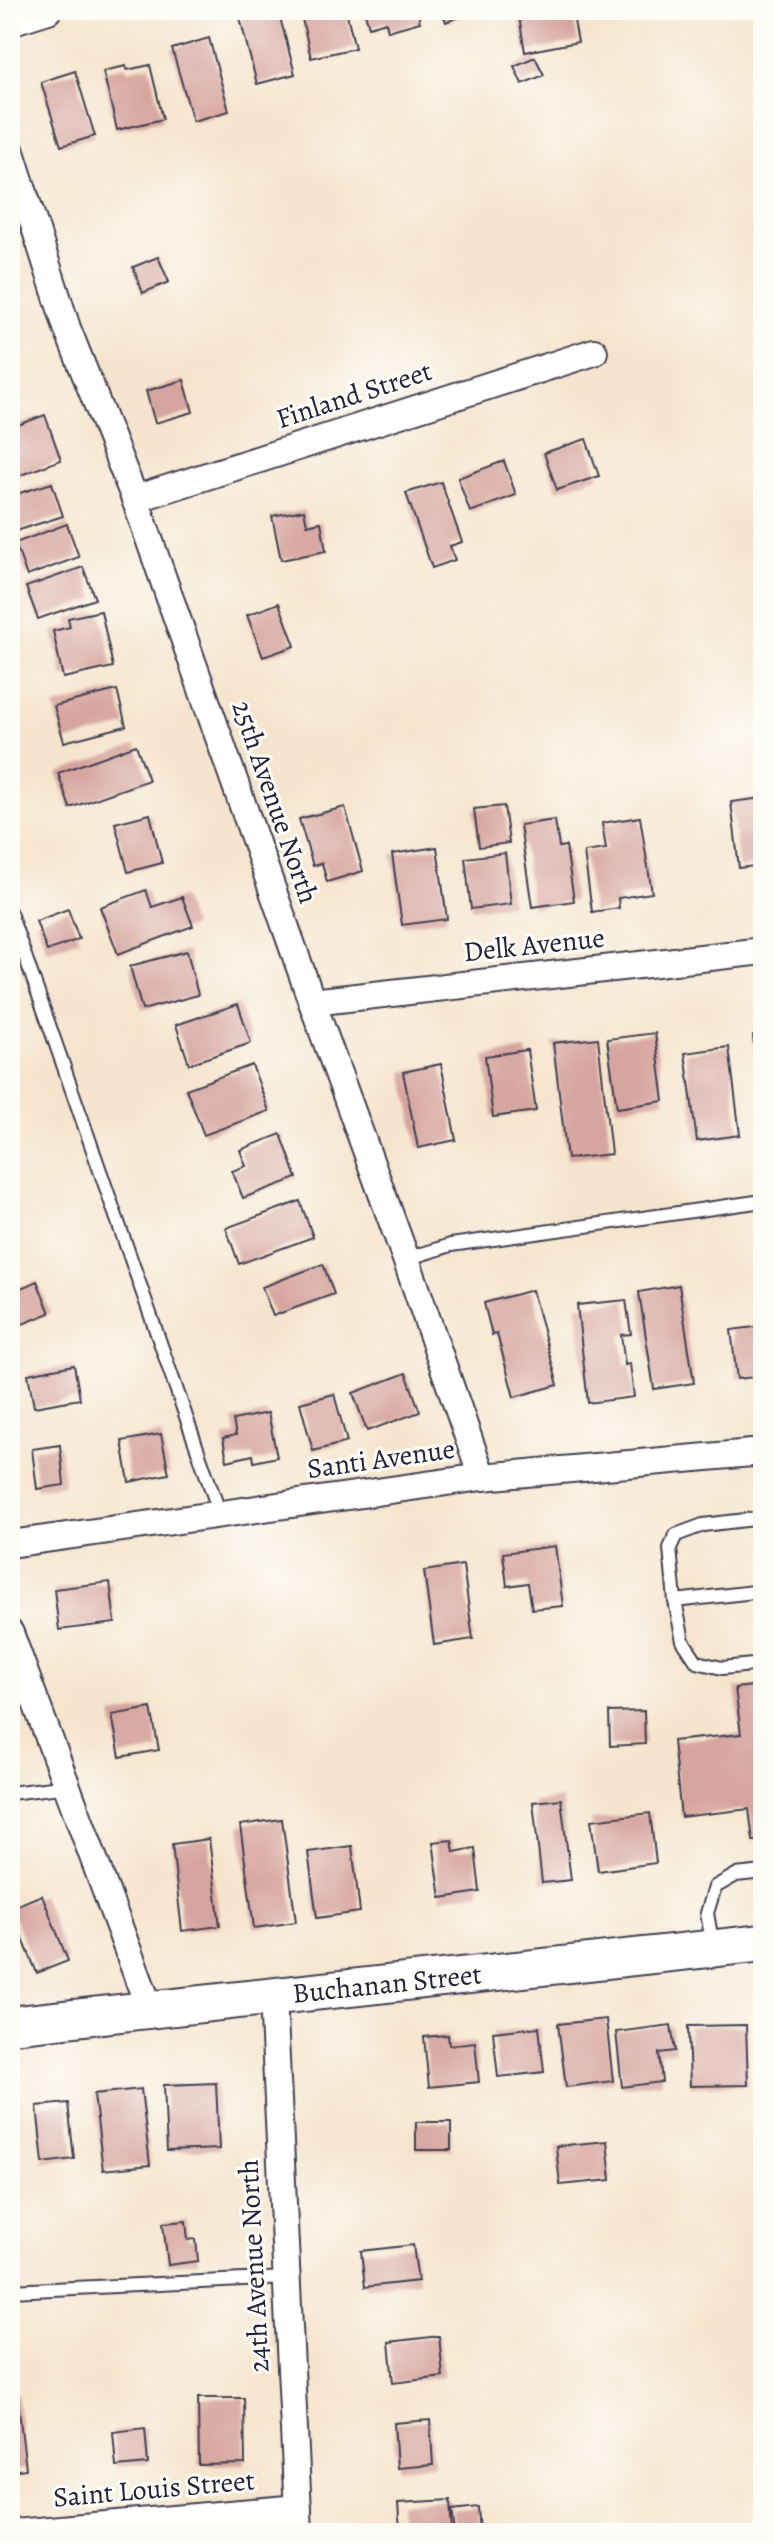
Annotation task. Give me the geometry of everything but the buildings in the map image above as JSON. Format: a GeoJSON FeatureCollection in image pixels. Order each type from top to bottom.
{"type":"FeatureCollection","features":[{"type":"Feature","properties":{"kind":"street"},"geometry":{"type":"LineString","coordinates":[[10,22],[48,10]]}},
{"type":"Feature","properties":{"kind":"street","name":"25th Avenue North"},"geometry":{"type":"LineString","coordinates":[[10,149],[67,328],[135,499],[482,1477]]}},
{"type":"Feature","properties":{"kind":"street","name":"Finland Street"},"geometry":{"type":"LineString","coordinates":[[135,499],[594,352]]}},
{"type":"Feature","properties":{"kind":"street","name":"Delk Avenue"},"geometry":{"type":"LineString","coordinates":[[312,1002],[763,951]]}},
{"type":"Feature","properties":{"kind":"street","name":"Santi Avenue"},"geometry":{"type":"LineString","coordinates":[[10,1544],[482,1477],[763,1452]]}},
{"type":"Feature","properties":{"kind":"street"},"geometry":{"type":"LineString","coordinates":[[10,1633],[150,2010]]}},
{"type":"Feature","properties":{"kind":"street","name":"Buchanan Street"},"geometry":{"type":"LineString","coordinates":[[10,2025],[763,1943]]}},
{"type":"Feature","properties":{"kind":"street","name":"24th Avenue North"},"geometry":{"type":"LineString","coordinates":[[273,1997],[298,2520]]}},
{"type":"Feature","properties":{"kind":"street","name":"Saint Louis Street"},"geometry":{"type":"LineString","coordinates":[[15,2533],[298,2520]]}},
{"type":"Feature","properties":{"kind":"lane"},"geometry":{"type":"LineString","coordinates":[[10,913],[220,1514]]}},
{"type":"Feature","properties":{"kind":"lane"},"geometry":{"type":"LineString","coordinates":[[406,1259],[451,1245],[763,1201]]}},
{"type":"Feature","properties":{"kind":"lane"},"geometry":{"type":"LineString","coordinates":[[763,1518],[703,1525],[676,1535],[670,1548],[683,1641],[697,1662],[722,1668],[763,1664]]}},
{"type":"Feature","properties":{"kind":"lane"},"geometry":{"type":"LineString","coordinates":[[675,1601],[763,1591]]}},
{"type":"Feature","properties":{"kind":"lane"},"geometry":{"type":"LineString","coordinates":[[10,1793],[68,1786]]}},
{"type":"Feature","properties":{"kind":"lane"},"geometry":{"type":"LineString","coordinates":[[714,1948],[707,1913],[715,1887],[736,1875],[763,1872]]}},
{"type":"Feature","properties":{"kind":"lane"},"geometry":{"type":"LineString","coordinates":[[10,2291],[287,2278]]}}]}
